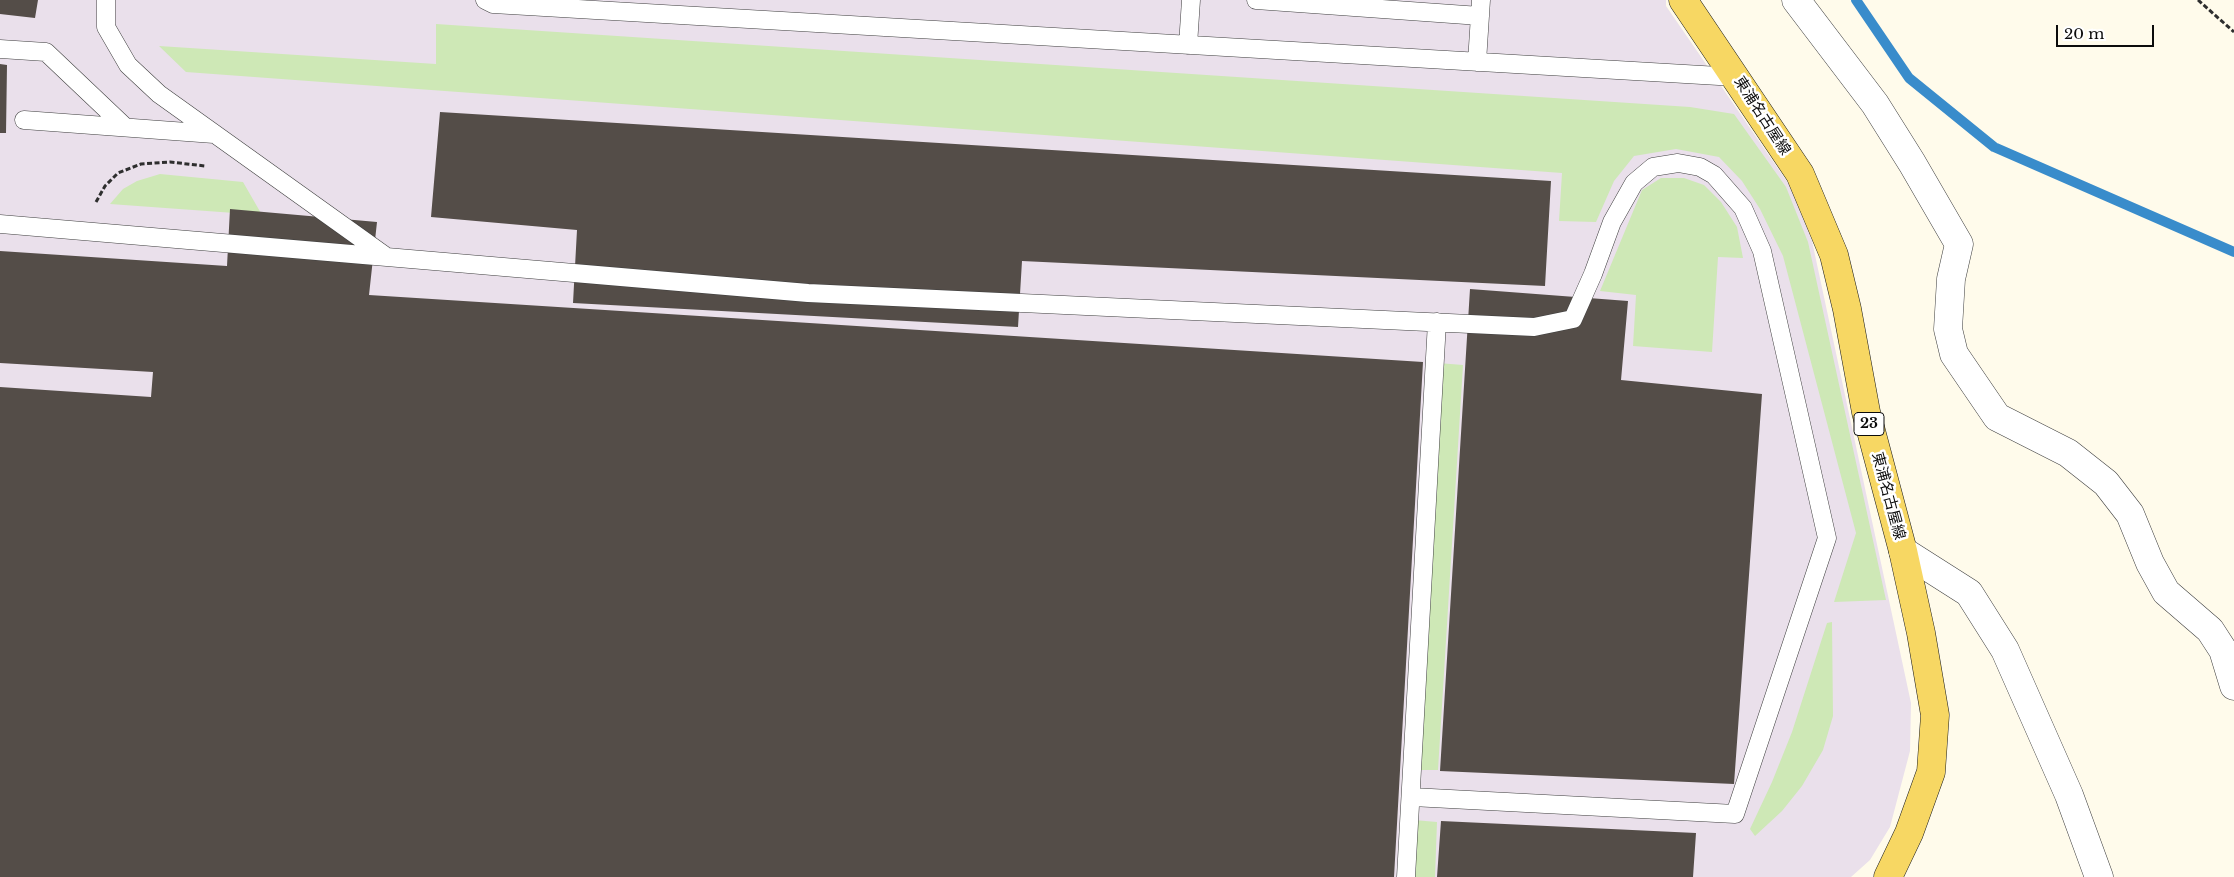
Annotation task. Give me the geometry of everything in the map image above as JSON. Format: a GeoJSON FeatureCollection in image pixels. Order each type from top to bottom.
{"type":"FeatureCollection","features":[{"type":"Feature","properties":{"kind":"main road","name":"東浦名古屋線"},"geometry":{"type":"LineString","coordinates":[[1683,0],[1800,174],[1834,255],[1847,309],[1866,412],[1903,551],[1921,633],[1935,715],[1931,772],[1909,833],[1888,877]]}},
{"type":"Feature","properties":{"kind":"street"},"geometry":{"type":"LineString","coordinates":[[1796,0],[1875,104],[1912,162],[1959,244],[1952,279],[1948,330],[1954,354],[1997,417],[2068,453],[2106,483],[2130,514],[2150,563],[2166,592],[2210,630],[2223,650],[2234,686]]}},
{"type":"Feature","properties":{"kind":"street"},"geometry":{"type":"LineString","coordinates":[[1903,551],[1969,593],[2005,650],[2069,795],[2099,877]]}},
{"type":"Feature","properties":{"kind":"lane"},"geometry":{"type":"LineString","coordinates":[[106,0],[106,28],[128,65],[159,94],[384,255]]}},
{"type":"Feature","properties":{"kind":"lane"},"geometry":{"type":"LineString","coordinates":[[485,0],[493,4],[516,2],[1188,45],[1736,77]]}},
{"type":"Feature","properties":{"kind":"lane"},"geometry":{"type":"LineString","coordinates":[[1188,45],[1191,0]]}},
{"type":"Feature","properties":{"kind":"lane"},"geometry":{"type":"LineString","coordinates":[[1256,0],[1481,8],[1477,62]]}},
{"type":"Feature","properties":{"kind":"lane"},"geometry":{"type":"LineString","coordinates":[[0,49],[46,52],[124,126]]}},
{"type":"Feature","properties":{"kind":"lane"},"geometry":{"type":"LineString","coordinates":[[24,120],[214,134]]}},
{"type":"Feature","properties":{"kind":"lane"},"geometry":{"type":"LineString","coordinates":[[0,224],[384,255],[808,293],[1534,327],[1573,318],[1593,274],[1612,222],[1634,183],[1653,166],[1678,163],[1700,167],[1714,175],[1743,208],[1762,252],[1828,538],[1735,814],[1412,797]]}},
{"type":"Feature","properties":{"kind":"lane"},"geometry":{"type":"LineString","coordinates":[[1406,877],[1412,797],[1437,322]]}},
{"type":"Feature","properties":{"kind":"path"},"geometry":{"type":"LineString","coordinates":[[2198,0],[2234,32]]}},
{"type":"Feature","properties":{"kind":"path"},"geometry":{"type":"LineString","coordinates":[[96,202],[106,186],[118,173],[141,164],[170,162],[205,166]]}},
{"type":"Feature","properties":{"kind":"shaded area"},"geometry":{"type":"Polygon","coordinates":[[[0,0],[1666,0],[1666,6],[1790,186],[1812,241],[1911,703],[1910,751],[1890,827],[1870,860],[1851,877],[0,877],[0,0]]]}},
{"type":"Feature","properties":{"kind":"green space"},"geometry":{"type":"Polygon","coordinates":[[[436,24],[1690,107],[1734,114],[1786,187],[1808,242],[1886,600],[1834,602],[1856,533],[1783,256],[1760,209],[1742,181],[1719,157],[1676,149],[1634,156],[1614,181],[1596,222],[1559,221],[1562,173],[186,72],[159,46],[436,64],[436,24]]]}},
{"type":"Feature","properties":{"kind":"green space"},"geometry":{"type":"Polygon","coordinates":[[[160,174],[243,182],[262,215],[110,204],[123,189],[137,181],[160,174]]]}},
{"type":"Feature","properties":{"kind":"green space"},"geometry":{"type":"Polygon","coordinates":[[[1661,178],[1684,178],[1704,185],[1721,202],[1737,227],[1743,258],[1718,257],[1712,352],[1633,346],[1636,295],[1600,291],[1642,190],[1661,178]]]}},
{"type":"Feature","properties":{"kind":"green space"},"geometry":{"type":"Polygon","coordinates":[[[1438,363],[1463,365],[1438,770],[1418,770],[1438,363]]]}},
{"type":"Feature","properties":{"kind":"green space"},"geometry":{"type":"Polygon","coordinates":[[[1832,622],[1833,716],[1823,750],[1802,786],[1782,811],[1755,836],[1750,829],[1772,782],[1792,732],[1827,623],[1832,622]]]}},
{"type":"Feature","properties":{"kind":"green space"},"geometry":{"type":"Polygon","coordinates":[[[1414,820],[1437,822],[1435,877],[1409,877],[1414,820]]]}},
{"type":"Feature","properties":{"kind":"building"},"geometry":{"type":"Polygon","coordinates":[[[0,0],[38,0],[35,18],[0,14],[0,0]]]}},
{"type":"Feature","properties":{"kind":"building"},"geometry":{"type":"Polygon","coordinates":[[[0,64],[7,65],[6,133],[0,133],[0,64]]]}},
{"type":"Feature","properties":{"kind":"building"},"geometry":{"type":"Polygon","coordinates":[[[440,112],[1551,181],[1545,286],[1022,261],[1018,327],[573,303],[577,230],[431,217],[440,112]]]}},
{"type":"Feature","properties":{"kind":"building"},"geometry":{"type":"Polygon","coordinates":[[[230,209],[377,222],[369,295],[1423,362],[1394,877],[0,877],[0,387],[151,397],[153,372],[0,363],[0,251],[227,266],[230,209]]]}},
{"type":"Feature","properties":{"kind":"building"},"geometry":{"type":"Polygon","coordinates":[[[1470,289],[1628,301],[1621,380],[1762,394],[1734,784],[1440,771],[1470,289]]]}},
{"type":"Feature","properties":{"kind":"building"},"geometry":{"type":"Polygon","coordinates":[[[1441,821],[1696,833],[1693,877],[1437,877],[1441,821]]]}},
{"type":"Feature","properties":{"kind":"waterway"},"geometry":{"type":"LineString","coordinates":[[1856,0],[1909,78],[1994,147],[2234,252]]}}]}
